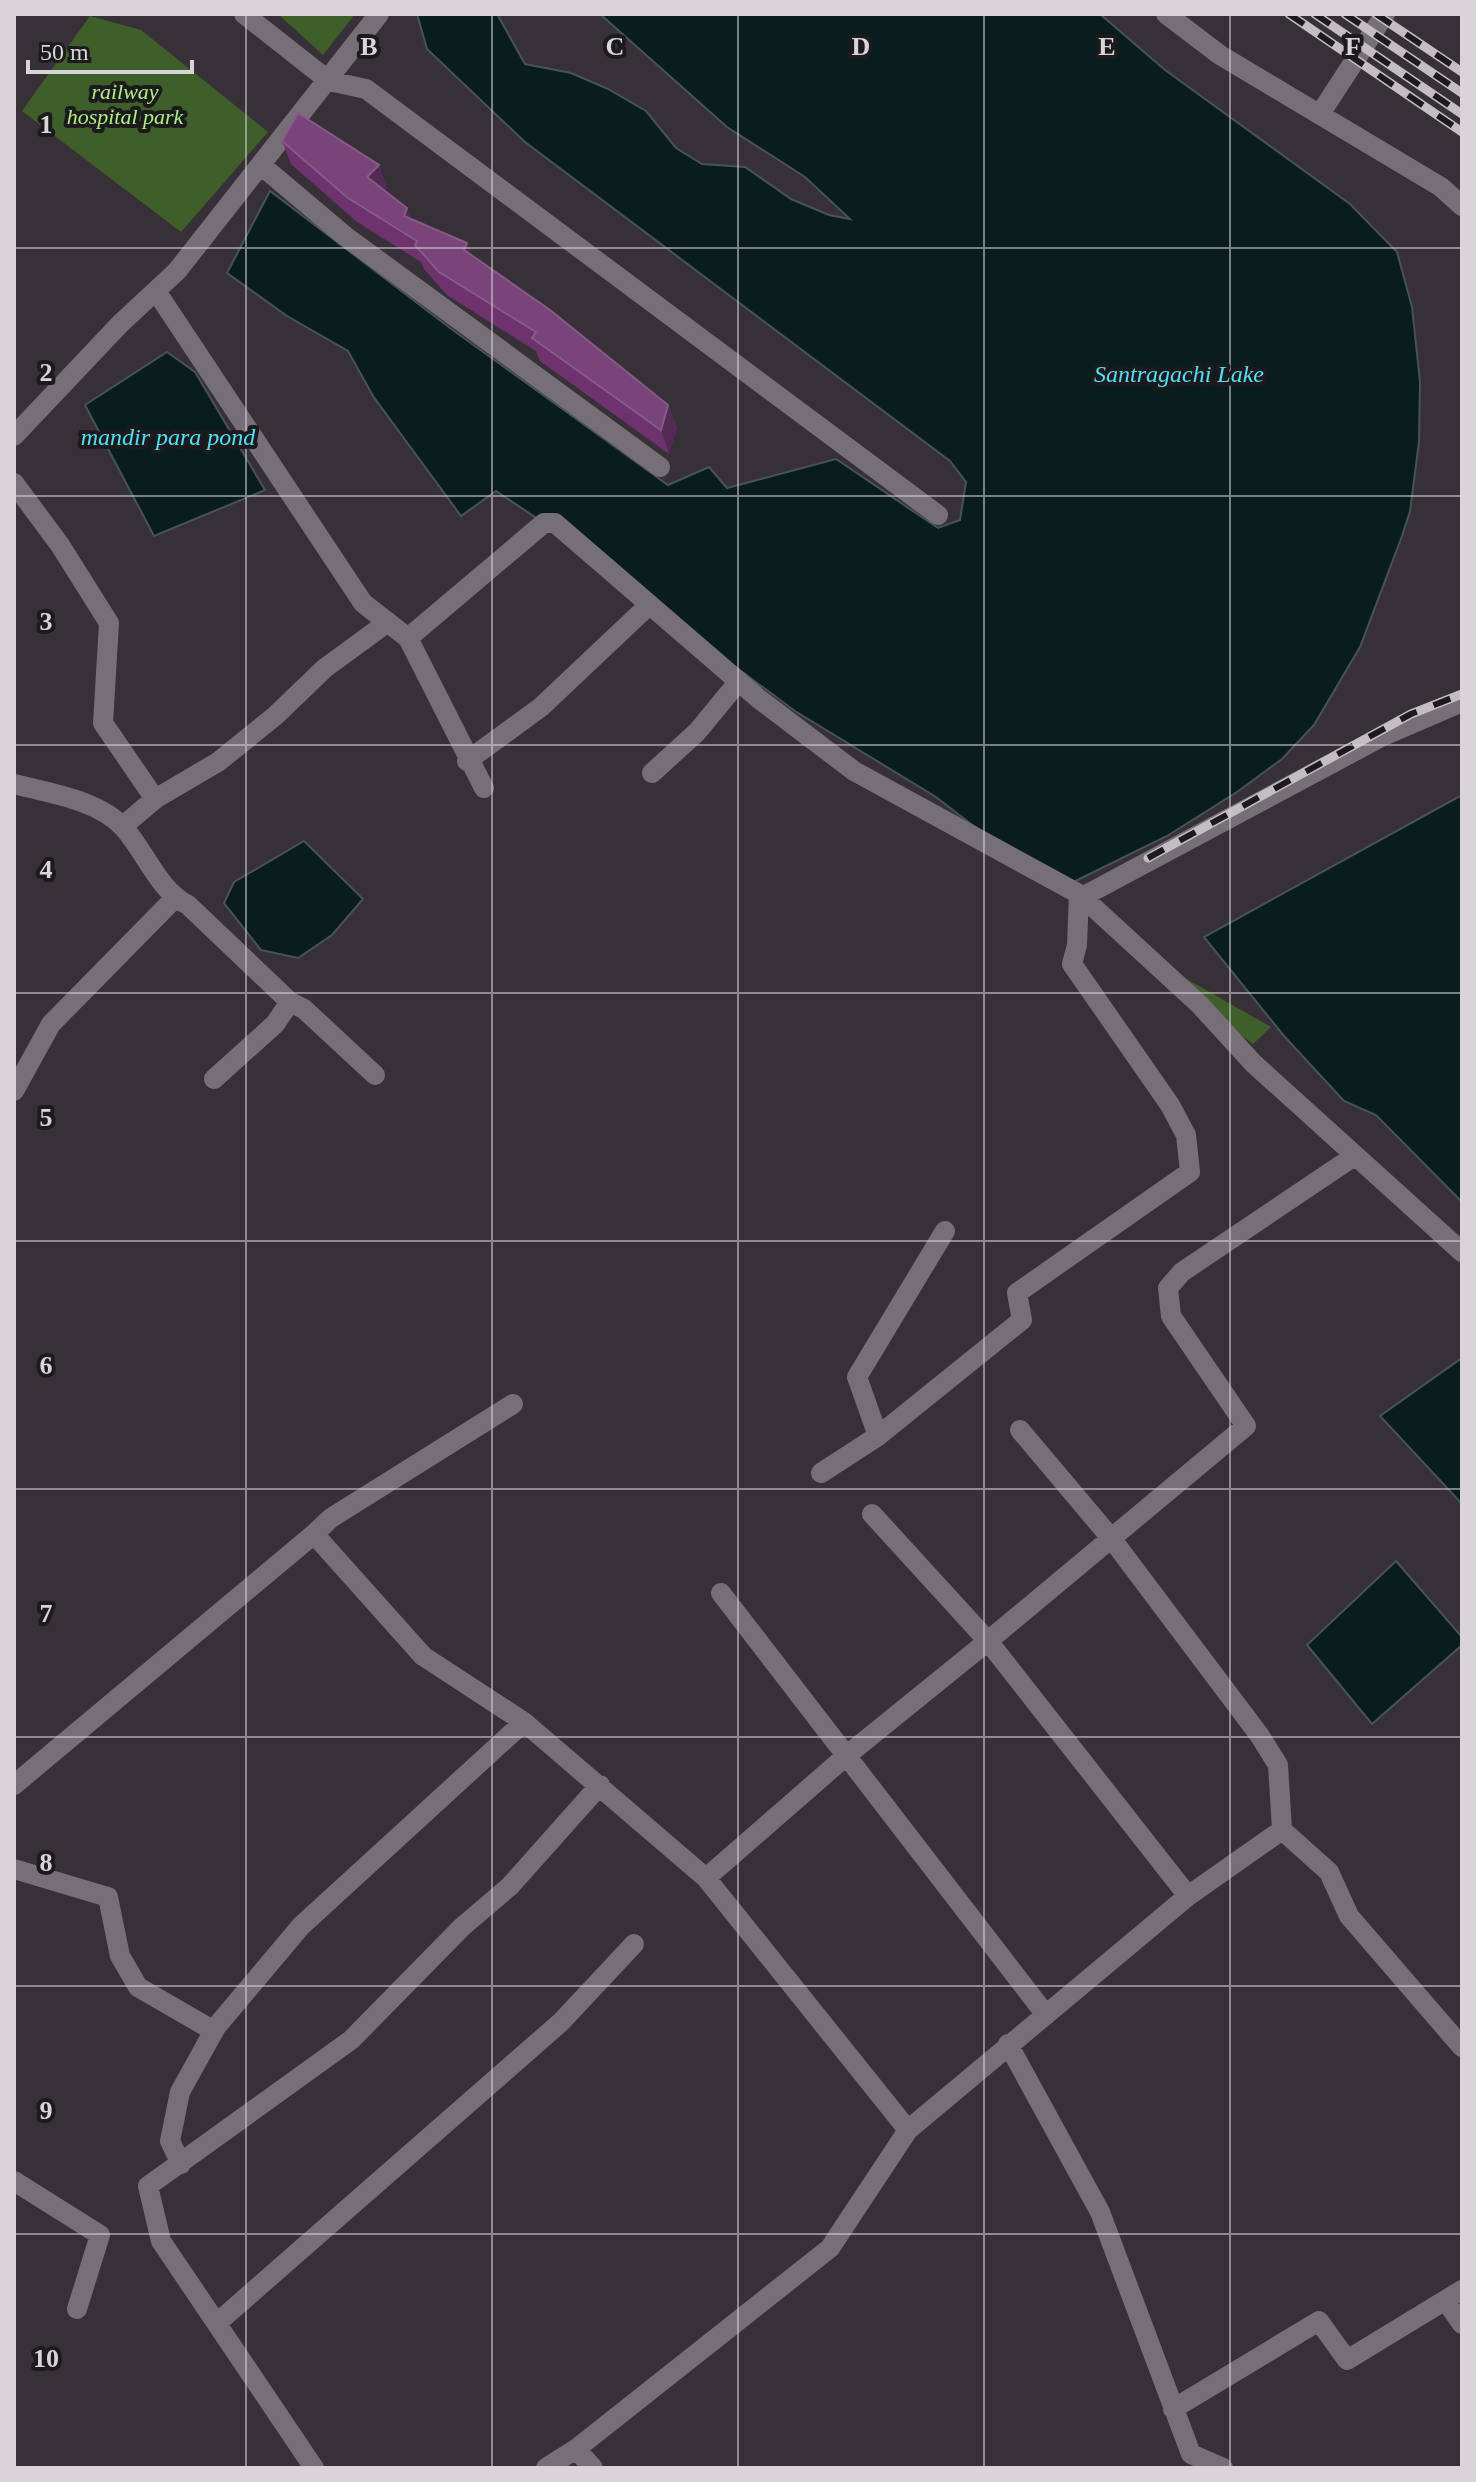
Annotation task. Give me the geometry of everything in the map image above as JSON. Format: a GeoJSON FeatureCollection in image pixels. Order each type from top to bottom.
{"type":"FeatureCollection","features":[{"type":"Feature","properties":{"kind":"street"},"geometry":{"type":"LineString","coordinates":[[244,14],[329,81],[366,89],[938,515]]}},
{"type":"Feature","properties":{"kind":"street"},"geometry":{"type":"LineString","coordinates":[[14,436],[156,291],[228,210],[379,14]]}},
{"type":"Feature","properties":{"kind":"street"},"geometry":{"type":"LineString","coordinates":[[1166,14],[1220,55],[1441,187],[1462,206]]}},
{"type":"Feature","properties":{"kind":"street"},"geometry":{"type":"LineString","coordinates":[[1320,114],[1385,14]]}},
{"type":"Feature","properties":{"kind":"street"},"geometry":{"type":"LineString","coordinates":[[262,166],[345,236],[660,467]]}},
{"type":"Feature","properties":{"kind":"street"},"geometry":{"type":"LineString","coordinates":[[156,291],[363,603],[408,638],[467,761],[484,788]]}},
{"type":"Feature","properties":{"kind":"street"},"geometry":{"type":"LineString","coordinates":[[14,483],[60,545],[109,623],[103,723],[155,799]]}},
{"type":"Feature","properties":{"kind":"street"},"geometry":{"type":"LineString","coordinates":[[408,638],[544,523],[555,523],[739,681],[854,771],[1081,895],[1200,1005],[1253,1063],[1331,1131],[1353,1157],[1462,1252]]}},
{"type":"Feature","properties":{"kind":"street"},"geometry":{"type":"LineString","coordinates":[[467,761],[541,707],[649,605]]}},
{"type":"Feature","properties":{"kind":"street"},"geometry":{"type":"LineString","coordinates":[[123,826],[155,799],[218,762],[275,716],[325,668],[388,622]]}},
{"type":"Feature","properties":{"kind":"street"},"geometry":{"type":"LineString","coordinates":[[652,773],[697,732],[739,681]]}},
{"type":"Feature","properties":{"kind":"street"},"geometry":{"type":"LineString","coordinates":[[1081,895],[1383,736],[1462,702]]}},
{"type":"Feature","properties":{"kind":"street"},"geometry":{"type":"LineString","coordinates":[[14,784],[92,807],[123,826],[175,898],[188,905],[290,1002],[304,1009],[375,1075]]}},
{"type":"Feature","properties":{"kind":"street"},"geometry":{"type":"LineString","coordinates":[[821,1473],[878,1436],[1022,1320],[1017,1293],[1190,1172],[1186,1135],[1170,1105],[1072,964],[1077,945],[1081,895]]}},
{"type":"Feature","properties":{"kind":"street"},"geometry":{"type":"LineString","coordinates":[[14,1091],[51,1024],[175,898]]}},
{"type":"Feature","properties":{"kind":"street"},"geometry":{"type":"LineString","coordinates":[[214,1079],[275,1024],[290,1002]]}},
{"type":"Feature","properties":{"kind":"street"},"geometry":{"type":"LineString","coordinates":[[706,1878],[846,1756],[1246,1426],[1171,1316],[1168,1288],[1182,1272],[1353,1157]]}},
{"type":"Feature","properties":{"kind":"street"},"geometry":{"type":"LineString","coordinates":[[878,1436],[857,1377],[945,1231]]}},
{"type":"Feature","properties":{"kind":"street"},"geometry":{"type":"LineString","coordinates":[[14,1785],[331,1518],[513,1404]]}},
{"type":"Feature","properties":{"kind":"street"},"geometry":{"type":"LineString","coordinates":[[1020,1430],[1111,1538],[1260,1736],[1278,1765],[1282,1830],[1329,1872],[1349,1916],[1462,2047]]}},
{"type":"Feature","properties":{"kind":"street"},"geometry":{"type":"LineString","coordinates":[[872,1514],[988,1641],[1188,1896]]}},
{"type":"Feature","properties":{"kind":"street"},"geometry":{"type":"LineString","coordinates":[[314,1534],[423,1656],[524,1722],[706,1878],[908,2130]]}},
{"type":"Feature","properties":{"kind":"street"},"geometry":{"type":"LineString","coordinates":[[721,1593],[1046,2015]]}},
{"type":"Feature","properties":{"kind":"street"},"geometry":{"type":"LineString","coordinates":[[181,2164],[170,2141],[180,2092],[214,2031],[301,1926],[524,1722]]}},
{"type":"Feature","properties":{"kind":"street"},"geometry":{"type":"LineString","coordinates":[[314,2468],[161,2241],[148,2186],[351,2040],[462,1927],[510,1886],[600,1785]]}},
{"type":"Feature","properties":{"kind":"street"},"geometry":{"type":"LineString","coordinates":[[546,2468],[576,2449],[830,2248],[908,2130],[1188,1896],[1282,1830]]}},
{"type":"Feature","properties":{"kind":"street"},"geometry":{"type":"LineString","coordinates":[[14,1869],[108,1897],[120,1956],[138,1987],[214,2031]]}},
{"type":"Feature","properties":{"kind":"street"},"geometry":{"type":"LineString","coordinates":[[217,2323],[561,2022],[634,1944]]}},
{"type":"Feature","properties":{"kind":"street"},"geometry":{"type":"LineString","coordinates":[[1009,2045],[1100,2212],[1191,2454],[1223,2468]]}},
{"type":"Feature","properties":{"kind":"street"},"geometry":{"type":"LineString","coordinates":[[14,2181],[100,2235],[77,2309]]}},
{"type":"Feature","properties":{"kind":"street"},"geometry":{"type":"LineString","coordinates":[[1173,2409],[1319,2321],[1347,2360],[1454,2296],[1462,2324]]}},
{"type":"Feature","properties":{"kind":"street"},"geometry":{"type":"LineString","coordinates":[[576,2449],[593,2468]]}},
{"type":"Feature","properties":{"kind":"green space"},"geometry":{"type":"Polygon","coordinates":[[[278,14],[355,14],[323,55],[278,14]]]}},
{"type":"Feature","properties":{"kind":"green space","name":"railway hospital park"},"geometry":{"type":"Polygon","coordinates":[[[90,16],[141,30],[268,132],[181,232],[22,111],[90,16]]]}},
{"type":"Feature","properties":{"kind":"green space"},"geometry":{"type":"Polygon","coordinates":[[[1169,969],[1271,1027],[1253,1044],[1200,1005],[1169,969]]]}},
{"type":"Feature","properties":{"kind":"water","name":"Santragachi Lake"},"geometry":{"type":"Polygon","coordinates":[[[417,14],[497,14],[525,64],[571,73],[608,89],[646,111],[676,148],[702,164],[745,167],[791,199],[829,215],[850,219],[805,177],[727,127],[600,14],[1100,14],[1165,70],[1350,204],[1397,252],[1412,307],[1420,382],[1419,442],[1410,511],[1402,536],[1360,647],[1314,725],[1282,759],[1237,792],[1167,836],[1057,890],[936,797],[795,711],[703,643],[625,577],[496,491],[461,516],[373,396],[348,351],[287,316],[227,273],[270,191],[450,328],[668,485],[709,467],[727,488],[836,459],[938,528],[960,520],[966,482],[950,461],[525,142],[427,49],[417,14]]]}},
{"type":"Feature","properties":{"kind":"water","name":"mandir para pond"},"geometry":{"type":"Polygon","coordinates":[[[167,352],[195,372],[265,490],[154,536],[85,405],[167,352]]]}},
{"type":"Feature","properties":{"kind":"water"},"geometry":{"type":"Polygon","coordinates":[[[1462,795],[1462,1202],[1376,1115],[1344,1101],[1284,1036],[1204,937],[1462,795]]]}},
{"type":"Feature","properties":{"kind":"water"},"geometry":{"type":"Polygon","coordinates":[[[304,841],[363,899],[332,935],[298,958],[261,950],[224,903],[234,882],[304,841]]]}},
{"type":"Feature","properties":{"kind":"water"},"geometry":{"type":"Polygon","coordinates":[[[1462,1358],[1462,1504],[1380,1416],[1462,1358]]]}},
{"type":"Feature","properties":{"kind":"water"},"geometry":{"type":"Polygon","coordinates":[[[1396,1561],[1462,1637],[1462,1645],[1372,1724],[1307,1645],[1396,1561]]]}},
{"type":"Feature","properties":{"kind":"building"},"geometry":{"type":"Polygon","coordinates":[[[298,113],[379,165],[367,177],[407,208],[404,216],[467,243],[464,250],[550,310],[668,405],[661,430],[532,338],[536,332],[439,272],[415,245],[417,241],[348,198],[282,141],[298,113]]]}},
{"type":"Feature","properties":{"kind":"railway"},"geometry":{"type":"LineString","coordinates":[[1289,14],[1462,132]]}},
{"type":"Feature","properties":{"kind":"railway"},"geometry":{"type":"LineString","coordinates":[[1315,14],[1462,114]]}},
{"type":"Feature","properties":{"kind":"railway"},"geometry":{"type":"LineString","coordinates":[[1345,14],[1462,93]]}},
{"type":"Feature","properties":{"kind":"railway"},"geometry":{"type":"LineString","coordinates":[[1376,14],[1462,72]]}},
{"type":"Feature","properties":{"kind":"railway"},"geometry":{"type":"LineString","coordinates":[[1148,858],[1411,714],[1462,694]]}}]}
